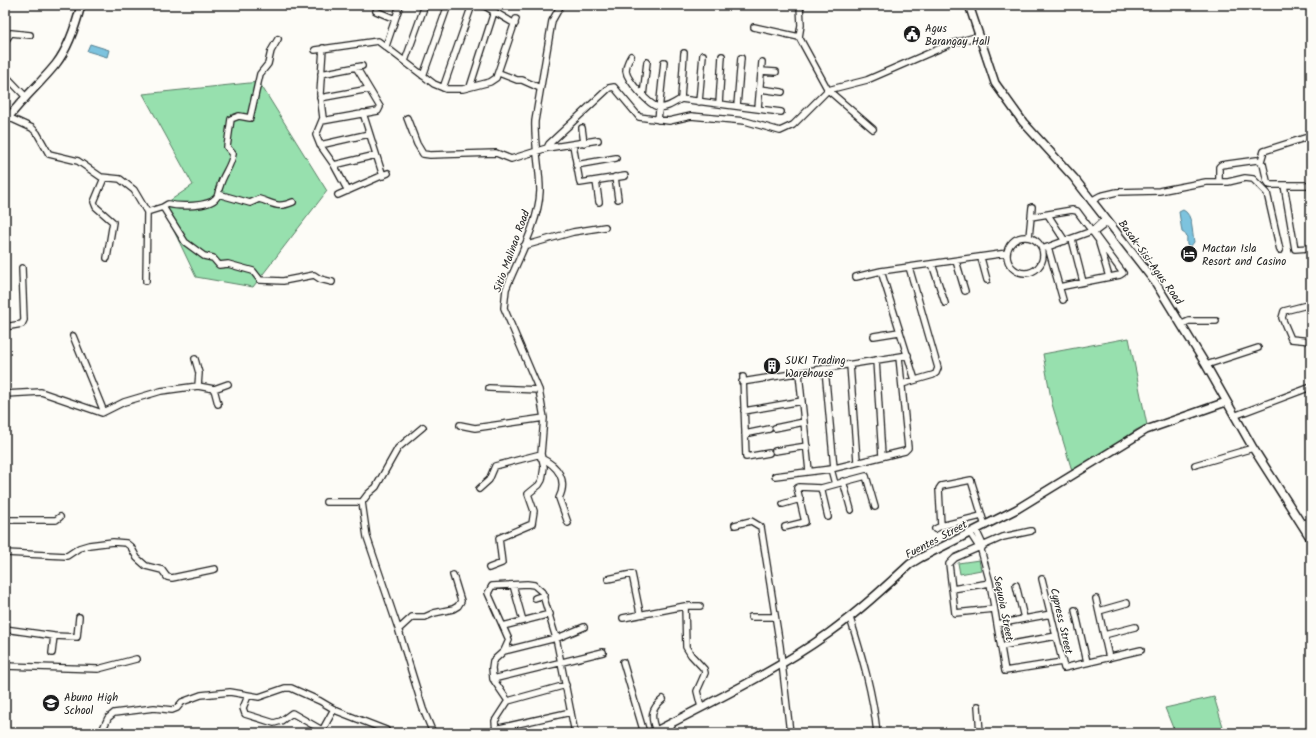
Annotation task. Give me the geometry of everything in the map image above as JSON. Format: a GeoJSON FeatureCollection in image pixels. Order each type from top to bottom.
{"type":"FeatureCollection","features":[{"type":"Feature","properties":{"kind":"street"},"geometry":{"type":"LineString","coordinates":[[81,5],[74,29],[57,63],[25,96],[7,119],[32,128],[37,133],[50,154],[81,163],[104,178],[117,179],[127,183],[134,190],[147,212],[146,281]]}},
{"type":"Feature","properties":{"kind":"street"},"geometry":{"type":"LineString","coordinates":[[386,46],[400,5]]}},
{"type":"Feature","properties":{"kind":"street"},"geometry":{"type":"LineString","coordinates":[[405,61],[425,5]]}},
{"type":"Feature","properties":{"kind":"street"},"geometry":{"type":"LineString","coordinates":[[423,76],[448,5]]}},
{"type":"Feature","properties":{"kind":"street"},"geometry":{"type":"LineString","coordinates":[[443,88],[472,5]]}},
{"type":"Feature","properties":{"kind":"street"},"geometry":{"type":"LineString","coordinates":[[316,50],[378,41],[423,76],[443,88],[463,89],[490,82],[496,78],[499,73],[516,22],[483,5]]}},
{"type":"Feature","properties":{"kind":"street","name":"Sitio Malinao Road"},"geometry":{"type":"LineString","coordinates":[[489,568],[502,563],[499,538],[532,524],[534,511],[528,494],[539,485],[542,480],[544,467],[541,456],[544,418],[539,390],[504,308],[506,289],[524,246],[538,203],[540,190],[537,151],[534,136],[540,88],[552,21],[561,5]]}},
{"type":"Feature","properties":{"kind":"street"},"geometry":{"type":"LineString","coordinates":[[800,5],[801,25],[799,37],[828,90],[873,129]]}},
{"type":"Feature","properties":{"kind":"street","name":"Basak-Sisi-Agus Road"},"geometry":{"type":"LineString","coordinates":[[969,5],[995,83],[1023,122],[1074,178],[1155,282],[1182,324],[1253,448],[1311,539]]}},
{"type":"Feature","properties":{"kind":"street"},"geometry":{"type":"LineString","coordinates":[[376,11],[395,19]]}},
{"type":"Feature","properties":{"kind":"street"},"geometry":{"type":"LineString","coordinates":[[470,87],[494,12]]}},
{"type":"Feature","properties":{"kind":"street"},"geometry":{"type":"LineString","coordinates":[[754,27],[799,37]]}},
{"type":"Feature","properties":{"kind":"street"},"geometry":{"type":"LineString","coordinates":[[5,41],[11,33],[30,35]]}},
{"type":"Feature","properties":{"kind":"street"},"geometry":{"type":"LineString","coordinates":[[546,148],[610,88],[614,86],[639,117],[669,121],[691,116],[745,120],[780,131],[793,124],[828,90],[867,80],[950,44],[979,36]]}},
{"type":"Feature","properties":{"kind":"street"},"geometry":{"type":"LineString","coordinates":[[147,212],[163,208],[168,204],[180,206],[212,202],[218,194],[220,186],[231,166],[233,154],[226,147],[231,119],[239,116],[250,118],[260,74],[268,64],[271,51],[278,39]]}},
{"type":"Feature","properties":{"kind":"street"},"geometry":{"type":"LineString","coordinates":[[323,48],[320,98],[324,118],[316,136],[348,191]]}},
{"type":"Feature","properties":{"kind":"street"},"geometry":{"type":"LineString","coordinates":[[681,99],[684,53]]}},
{"type":"Feature","properties":{"kind":"street"},"geometry":{"type":"LineString","coordinates":[[699,102],[703,55]]}},
{"type":"Feature","properties":{"kind":"street"},"geometry":{"type":"LineString","coordinates":[[631,56],[627,63],[626,72],[650,105],[659,108],[681,99],[781,112]]}},
{"type":"Feature","properties":{"kind":"street"},"geometry":{"type":"LineString","coordinates":[[719,104],[722,56]]}},
{"type":"Feature","properties":{"kind":"street"},"geometry":{"type":"LineString","coordinates":[[737,106],[741,58]]}},
{"type":"Feature","properties":{"kind":"street"},"geometry":{"type":"LineString","coordinates":[[643,96],[647,62]]}},
{"type":"Feature","properties":{"kind":"street"},"geometry":{"type":"LineString","coordinates":[[658,120],[664,62]]}},
{"type":"Feature","properties":{"kind":"street"},"geometry":{"type":"LineString","coordinates":[[758,108],[762,62]]}},
{"type":"Feature","properties":{"kind":"street"},"geometry":{"type":"LineString","coordinates":[[322,74],[359,66],[369,89],[380,107],[378,111],[322,121]]}},
{"type":"Feature","properties":{"kind":"street"},"geometry":{"type":"LineString","coordinates":[[761,71],[776,72]]}},
{"type":"Feature","properties":{"kind":"street"},"geometry":{"type":"LineString","coordinates":[[499,73],[517,80],[522,80],[540,88]]}},
{"type":"Feature","properties":{"kind":"street"},"geometry":{"type":"LineString","coordinates":[[5,75],[25,96]]}},
{"type":"Feature","properties":{"kind":"street"},"geometry":{"type":"LineString","coordinates":[[320,98],[369,89]]}},
{"type":"Feature","properties":{"kind":"street"},"geometry":{"type":"LineString","coordinates":[[760,89],[782,92]]}},
{"type":"Feature","properties":{"kind":"street"},"geometry":{"type":"LineString","coordinates":[[338,195],[385,175],[376,155],[363,113]]}},
{"type":"Feature","properties":{"kind":"street"},"geometry":{"type":"LineString","coordinates":[[407,118],[417,144],[423,154],[430,155],[496,153],[511,159],[546,148],[598,140]]}},
{"type":"Feature","properties":{"kind":"street"},"geometry":{"type":"LineString","coordinates":[[582,128],[584,143]]}},
{"type":"Feature","properties":{"kind":"street"},"geometry":{"type":"LineString","coordinates":[[320,145],[369,134]]}},
{"type":"Feature","properties":{"kind":"street"},"geometry":{"type":"LineString","coordinates":[[1311,136],[1264,151],[1261,160],[1267,182],[1270,184],[1311,185]]}},
{"type":"Feature","properties":{"kind":"street"},"geometry":{"type":"LineString","coordinates":[[573,145],[579,182],[596,182],[625,176]]}},
{"type":"Feature","properties":{"kind":"street"},"geometry":{"type":"LineString","coordinates":[[334,165],[376,155]]}},
{"type":"Feature","properties":{"kind":"street"},"geometry":{"type":"LineString","coordinates":[[576,166],[616,158]]}},
{"type":"Feature","properties":{"kind":"street"},"geometry":{"type":"LineString","coordinates":[[1220,182],[1219,167],[1221,165],[1261,160]]}},
{"type":"Feature","properties":{"kind":"street"},"geometry":{"type":"LineString","coordinates":[[615,177],[618,199]]}},
{"type":"Feature","properties":{"kind":"street"},"geometry":{"type":"LineString","coordinates":[[104,178],[94,202],[96,208],[113,222],[107,258]]}},
{"type":"Feature","properties":{"kind":"street"},"geometry":{"type":"LineString","coordinates":[[1091,201],[1100,196],[1117,192],[1159,190],[1206,182],[1220,182],[1245,178],[1253,179],[1267,193],[1280,250]]}},
{"type":"Feature","properties":{"kind":"street"},"geometry":{"type":"LineString","coordinates":[[596,182],[599,202]]}},
{"type":"Feature","properties":{"kind":"street"},"geometry":{"type":"LineString","coordinates":[[1284,185],[1295,249],[1308,248],[1311,251]]}},
{"type":"Feature","properties":{"kind":"street"},"geometry":{"type":"LineString","coordinates":[[218,194],[250,203],[259,200],[275,206],[282,206],[292,202]]}},
{"type":"Feature","properties":{"kind":"street"},"geometry":{"type":"LineString","coordinates":[[1030,238],[1032,207]]}},
{"type":"Feature","properties":{"kind":"street"},"geometry":{"type":"LineString","coordinates":[[163,208],[185,242],[204,256],[213,258],[219,265],[228,264],[253,271],[260,280],[283,281],[314,275],[320,279],[332,282]]}},
{"type":"Feature","properties":{"kind":"street"},"geometry":{"type":"LineString","coordinates":[[1031,217],[1075,210],[1123,273],[1120,275],[1059,287]]}},
{"type":"Feature","properties":{"kind":"street"},"geometry":{"type":"LineString","coordinates":[[1048,214],[1065,241]]}},
{"type":"Feature","properties":{"kind":"street"},"geometry":{"type":"LineString","coordinates":[[1045,248],[1092,231],[1096,231],[1106,220]]}},
{"type":"Feature","properties":{"kind":"street"},"geometry":{"type":"LineString","coordinates":[[524,246],[573,232],[605,227]]}},
{"type":"Feature","properties":{"kind":"street"},"geometry":{"type":"LineString","coordinates":[[1045,248],[1040,266],[1033,271],[1025,273],[1017,271],[1010,265],[1007,253],[1011,244],[1015,240],[1023,237],[1030,238],[1037,242],[1045,248],[1063,300]]}},
{"type":"Feature","properties":{"kind":"street"},"geometry":{"type":"LineString","coordinates":[[1072,239],[1083,282]]}},
{"type":"Feature","properties":{"kind":"street"},"geometry":{"type":"LineString","coordinates":[[1098,240],[1109,277]]}},
{"type":"Feature","properties":{"kind":"street"},"geometry":{"type":"LineString","coordinates":[[856,277],[881,271],[1007,253]]}},
{"type":"Feature","properties":{"kind":"street"},"geometry":{"type":"LineString","coordinates":[[980,258],[987,280]]}},
{"type":"Feature","properties":{"kind":"street"},"geometry":{"type":"LineString","coordinates":[[956,261],[965,291]]}},
{"type":"Feature","properties":{"kind":"street"},"geometry":{"type":"LineString","coordinates":[[932,264],[945,302]]}},
{"type":"Feature","properties":{"kind":"street"},"geometry":{"type":"LineString","coordinates":[[902,384],[936,373],[938,368],[908,267]]}},
{"type":"Feature","properties":{"kind":"street"},"geometry":{"type":"LineString","coordinates":[[5,327],[24,323],[22,268]]}},
{"type":"Feature","properties":{"kind":"street"},"geometry":{"type":"LineString","coordinates":[[881,271],[915,380]]}},
{"type":"Feature","properties":{"kind":"street"},"geometry":{"type":"LineString","coordinates":[[1311,304],[1284,311],[1282,318],[1291,339],[1311,341]]}},
{"type":"Feature","properties":{"kind":"street"},"geometry":{"type":"LineString","coordinates":[[1182,324],[1190,321],[1216,321]]}},
{"type":"Feature","properties":{"kind":"street"},"geometry":{"type":"LineString","coordinates":[[874,336],[900,332]]}},
{"type":"Feature","properties":{"kind":"street"},"geometry":{"type":"LineString","coordinates":[[73,336],[104,412]]}},
{"type":"Feature","properties":{"kind":"street"},"geometry":{"type":"LineString","coordinates":[[1206,365],[1258,348]]}},
{"type":"Feature","properties":{"kind":"street"},"geometry":{"type":"LineString","coordinates":[[806,446],[746,457],[743,380],[799,373],[908,355]]}},
{"type":"Feature","properties":{"kind":"street"},"geometry":{"type":"LineString","coordinates":[[775,476],[832,469],[902,452],[908,448],[899,357]]}},
{"type":"Feature","properties":{"kind":"street"},"geometry":{"type":"LineString","coordinates":[[196,359],[199,372],[198,386]]}},
{"type":"Feature","properties":{"kind":"street"},"geometry":{"type":"LineString","coordinates":[[876,360],[882,456]]}},
{"type":"Feature","properties":{"kind":"street"},"geometry":{"type":"LineString","coordinates":[[850,365],[857,462]]}},
{"type":"Feature","properties":{"kind":"street"},"geometry":{"type":"LineString","coordinates":[[825,369],[832,469],[835,484]]}},
{"type":"Feature","properties":{"kind":"street"},"geometry":{"type":"LineString","coordinates":[[799,373],[809,471]]}},
{"type":"Feature","properties":{"kind":"street"},"geometry":{"type":"LineString","coordinates":[[5,394],[41,392],[95,412],[104,412],[134,398],[161,391],[198,386],[214,389],[228,384]]}},
{"type":"Feature","properties":{"kind":"street"},"geometry":{"type":"LineString","coordinates":[[1234,416],[1311,387]]}},
{"type":"Feature","properties":{"kind":"street"},"geometry":{"type":"LineString","coordinates":[[489,388],[539,390]]}},
{"type":"Feature","properties":{"kind":"street"},"geometry":{"type":"LineString","coordinates":[[214,389],[218,404]]}},
{"type":"Feature","properties":{"kind":"street"},"geometry":{"type":"LineString","coordinates":[[744,411],[802,401]]}},
{"type":"Feature","properties":{"kind":"street","name":"Fuentes Street"},"geometry":{"type":"LineString","coordinates":[[654,732],[782,662],[828,634],[850,618],[910,564],[985,526],[1050,490],[1146,430],[1226,402]]}},
{"type":"Feature","properties":{"kind":"street"},"geometry":{"type":"LineString","coordinates":[[460,425],[475,428],[544,418]]}},
{"type":"Feature","properties":{"kind":"street"},"geometry":{"type":"LineString","coordinates":[[745,434],[804,422]]}},
{"type":"Feature","properties":{"kind":"street"},"geometry":{"type":"LineString","coordinates":[[423,427],[398,448],[376,487],[362,502],[367,537],[399,630],[423,710],[433,733]]}},
{"type":"Feature","properties":{"kind":"street"},"geometry":{"type":"LineString","coordinates":[[1195,465],[1253,448]]}},
{"type":"Feature","properties":{"kind":"street"},"geometry":{"type":"LineString","coordinates":[[479,490],[489,480],[495,466],[541,456],[553,464],[559,474],[562,488],[558,498],[568,523]]}},
{"type":"Feature","properties":{"kind":"street"},"geometry":{"type":"LineString","coordinates":[[784,527],[805,522],[797,488],[799,487],[821,488],[866,476],[875,507]]}},
{"type":"Feature","properties":{"kind":"street"},"geometry":{"type":"LineString","coordinates":[[941,526],[939,489],[941,486],[971,480],[973,482],[981,516],[985,526]]}},
{"type":"Feature","properties":{"kind":"street"},"geometry":{"type":"LineString","coordinates":[[843,481],[851,510]]}},
{"type":"Feature","properties":{"kind":"street"},"geometry":{"type":"LineString","coordinates":[[821,488],[828,517]]}},
{"type":"Feature","properties":{"kind":"street"},"geometry":{"type":"LineString","coordinates":[[783,504],[800,499]]}},
{"type":"Feature","properties":{"kind":"street"},"geometry":{"type":"LineString","coordinates":[[326,502],[362,502]]}},
{"type":"Feature","properties":{"kind":"street"},"geometry":{"type":"LineString","coordinates":[[935,529],[941,526],[981,516]]}},
{"type":"Feature","properties":{"kind":"street"},"geometry":{"type":"LineString","coordinates":[[5,520],[56,520],[60,517]]}},
{"type":"Feature","properties":{"kind":"street"},"geometry":{"type":"LineString","coordinates":[[736,525],[751,521],[761,527],[768,564],[774,617],[782,662],[790,733]]}},
{"type":"Feature","properties":{"kind":"street"},"geometry":{"type":"LineString","coordinates":[[1301,524],[1311,522]]}},
{"type":"Feature","properties":{"kind":"street"},"geometry":{"type":"LineString","coordinates":[[994,609],[955,613],[949,564],[955,558],[1003,536],[1031,531]]}},
{"type":"Feature","properties":{"kind":"street","name":"Sequoia Street"},"geometry":{"type":"LineString","coordinates":[[973,532],[981,547],[990,583],[1005,671],[1062,662]]}},
{"type":"Feature","properties":{"kind":"street"},"geometry":{"type":"LineString","coordinates":[[5,553],[68,556],[79,548],[89,545],[126,542],[132,547],[137,558],[146,566],[162,570],[166,577],[172,578],[215,569]]}},
{"type":"Feature","properties":{"kind":"street"},"geometry":{"type":"LineString","coordinates":[[608,579],[632,574],[640,613]]}},
{"type":"Feature","properties":{"kind":"street"},"geometry":{"type":"LineString","coordinates":[[399,630],[412,617],[424,617],[434,612],[453,609],[458,606],[461,601],[453,575]]}},
{"type":"Feature","properties":{"kind":"street","name":"Cypress Street"},"geometry":{"type":"LineString","coordinates":[[1042,579],[1064,668],[1087,662]]}},
{"type":"Feature","properties":{"kind":"street"},"geometry":{"type":"LineString","coordinates":[[952,589],[990,583]]}},
{"type":"Feature","properties":{"kind":"street"},"geometry":{"type":"LineString","coordinates":[[508,701],[493,678],[493,661],[504,651],[508,640],[488,593],[492,586],[527,584],[538,587],[544,595],[556,638],[575,733]]}},
{"type":"Feature","properties":{"kind":"street"},"geometry":{"type":"LineString","coordinates":[[513,585],[523,621]]}},
{"type":"Feature","properties":{"kind":"street"},"geometry":{"type":"LineString","coordinates":[[1016,585],[1024,618]]}},
{"type":"Feature","properties":{"kind":"street"},"geometry":{"type":"LineString","coordinates":[[535,598],[544,595]]}},
{"type":"Feature","properties":{"kind":"street"},"geometry":{"type":"LineString","coordinates":[[1096,599],[1109,658]]}},
{"type":"Feature","properties":{"kind":"street"},"geometry":{"type":"LineString","coordinates":[[1099,611],[1127,603]]}},
{"type":"Feature","properties":{"kind":"street"},"geometry":{"type":"LineString","coordinates":[[685,606],[686,647],[704,669],[705,673],[697,691],[701,707]]}},
{"type":"Feature","properties":{"kind":"street"},"geometry":{"type":"LineString","coordinates":[[623,618],[640,613],[685,606],[700,606]]}},
{"type":"Feature","properties":{"kind":"street"},"geometry":{"type":"LineString","coordinates":[[1074,610],[1087,662],[1142,650]]}},
{"type":"Feature","properties":{"kind":"street"},"geometry":{"type":"LineString","coordinates":[[503,626],[550,614]]}},
{"type":"Feature","properties":{"kind":"street"},"geometry":{"type":"LineString","coordinates":[[997,624],[1050,614]]}},
{"type":"Feature","properties":{"kind":"street"},"geometry":{"type":"LineString","coordinates":[[5,629],[54,636],[77,637],[79,616]]}},
{"type":"Feature","properties":{"kind":"street"},"geometry":{"type":"LineString","coordinates":[[751,617],[774,617]]}},
{"type":"Feature","properties":{"kind":"street"},"geometry":{"type":"LineString","coordinates":[[850,618],[864,661],[871,692],[877,733]]}},
{"type":"Feature","properties":{"kind":"street"},"geometry":{"type":"LineString","coordinates":[[504,651],[556,638],[584,627]]}},
{"type":"Feature","properties":{"kind":"street"},"geometry":{"type":"LineString","coordinates":[[1104,635],[1135,627]]}},
{"type":"Feature","properties":{"kind":"street"},"geometry":{"type":"LineString","coordinates":[[52,653],[54,636]]}},
{"type":"Feature","properties":{"kind":"street"},"geometry":{"type":"LineString","coordinates":[[1001,646],[1056,636]]}},
{"type":"Feature","properties":{"kind":"street"},"geometry":{"type":"LineString","coordinates":[[493,678],[603,652]]}},
{"type":"Feature","properties":{"kind":"street"},"geometry":{"type":"LineString","coordinates":[[5,666],[98,669],[136,659]]}},
{"type":"Feature","properties":{"kind":"street"},"geometry":{"type":"LineString","coordinates":[[623,662],[644,733]]}},
{"type":"Feature","properties":{"kind":"street"},"geometry":{"type":"LineString","coordinates":[[566,686],[508,701],[495,721],[496,731],[571,712]]}},
{"type":"Feature","properties":{"kind":"street"},"geometry":{"type":"LineString","coordinates":[[102,733],[108,718],[114,713],[154,708],[172,710],[177,708],[182,702],[201,695],[230,692],[259,697],[285,688],[291,688],[320,700],[334,709],[386,730]]}},
{"type":"Feature","properties":{"kind":"street"},"geometry":{"type":"LineString","coordinates":[[248,696],[243,708],[245,714],[267,722],[281,722],[292,713],[320,729],[323,729],[334,709]]}},
{"type":"Feature","properties":{"kind":"street"},"geometry":{"type":"LineString","coordinates":[[654,732],[651,714],[655,706],[663,699]]}},
{"type":"Feature","properties":{"kind":"street"},"geometry":{"type":"LineString","coordinates":[[978,706],[980,733]]}},
{"type":"Feature","properties":{"kind":"street"},"geometry":{"type":"LineString","coordinates":[[669,724],[671,733]]}},
{"type":"Feature","properties":{"kind":"green space"},"geometry":{"type":"Polygon","coordinates":[[[259,82],[327,191],[253,287],[196,277],[162,206],[193,185],[143,94],[259,82]]]}},
{"type":"Feature","properties":{"kind":"green space"},"geometry":{"type":"Polygon","coordinates":[[[1129,338],[1147,425],[1136,430],[1073,474],[1052,404],[1043,354],[1129,338]]]}},
{"type":"Feature","properties":{"kind":"green space"},"geometry":{"type":"Polygon","coordinates":[[[979,560],[981,570],[960,574],[958,563],[979,560]]]}},
{"type":"Feature","properties":{"kind":"green space"},"geometry":{"type":"Polygon","coordinates":[[[1214,697],[1225,733],[1175,733],[1165,708],[1214,697]]]}},
{"type":"Feature","properties":{"kind":"green space"},"geometry":{"type":"Polygon","coordinates":[[[1311,727],[1311,733],[1287,733],[1311,727]]]}},
{"type":"Feature","properties":{"kind":"water"},"geometry":{"type":"Polygon","coordinates":[[[90,44],[109,50],[107,57],[87,51],[90,44]]]}},
{"type":"Feature","properties":{"kind":"water"},"geometry":{"type":"Polygon","coordinates":[[[1183,210],[1189,215],[1192,224],[1194,242],[1190,247],[1187,245],[1186,236],[1182,232],[1179,212],[1183,210]]]}},
{"type":"Feature","properties":{"kind":"place","name":"Agus Barangay Hall"},"geometry":{"type":"Point","coordinates":[912,34]}},
{"type":"Feature","properties":{"kind":"place","name":"Mactan Isla Resort and Casino"},"geometry":{"type":"Point","coordinates":[1189,254]}},
{"type":"Feature","properties":{"kind":"place","name":"SUKI Trading Warehouse"},"geometry":{"type":"Point","coordinates":[772,366]}},
{"type":"Feature","properties":{"kind":"place","name":"Abuno High School"},"geometry":{"type":"Point","coordinates":[51,703]}}]}
